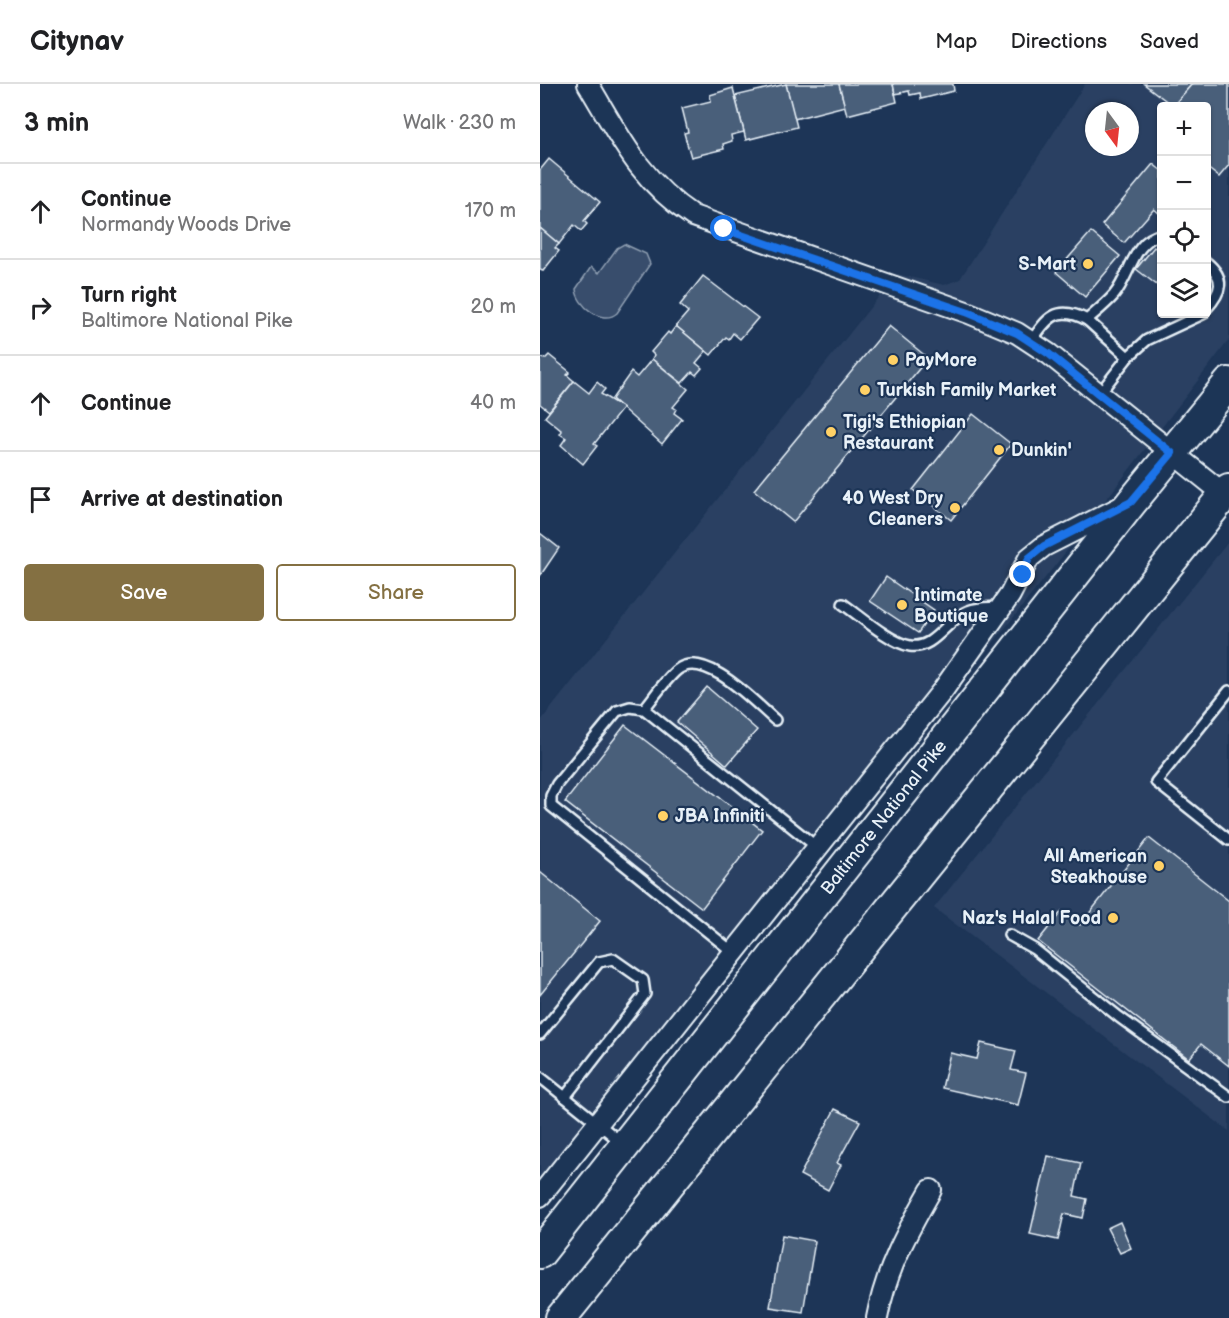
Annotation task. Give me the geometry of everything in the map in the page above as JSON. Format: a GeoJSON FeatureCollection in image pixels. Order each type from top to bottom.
{"type":"FeatureCollection","features":[{"type":"Feature","properties":{"kind":"main road","name":"Baltimore National Pike"},"geometry":{"type":"LineString","coordinates":[[540,1253],[1131,502],[1229,383]]}},
{"type":"Feature","properties":{"kind":"main road"},"geometry":{"type":"LineString","coordinates":[[561,1318],[1227,494]]}},
{"type":"Feature","properties":{"kind":"street"},"geometry":{"type":"LineString","coordinates":[[588,84],[634,160],[650,183],[670,202],[693,216],[969,313],[1031,342],[1227,494]]}},
{"type":"Feature","properties":{"kind":"street"},"geometry":{"type":"LineString","coordinates":[[540,1196],[943,690],[1023,575],[1029,558],[1044,546],[1131,502]]}},
{"type":"Feature","properties":{"kind":"street"},"geometry":{"type":"LineString","coordinates":[[877,1318],[882,1293],[895,1255],[931,1190]]}},
{"type":"Feature","properties":{"kind":"lane"},"geometry":{"type":"LineString","coordinates":[[1087,320],[1114,294],[1143,245],[1157,235]]}},
{"type":"Feature","properties":{"kind":"lane"},"geometry":{"type":"LineString","coordinates":[[1211,266],[1217,270],[1221,282],[1218,296],[1211,304]]}},
{"type":"Feature","properties":{"kind":"lane"},"geometry":{"type":"LineString","coordinates":[[1031,342],[1046,320],[1058,314],[1072,312],[1087,320],[1128,357]]}},
{"type":"Feature","properties":{"kind":"lane"},"geometry":{"type":"LineString","coordinates":[[1099,394],[1128,357],[1147,340],[1194,318]]}},
{"type":"Feature","properties":{"kind":"lane"},"geometry":{"type":"LineString","coordinates":[[843,604],[900,643],[911,647],[924,645],[967,611],[983,607],[1000,608]]}},
{"type":"Feature","properties":{"kind":"lane"},"geometry":{"type":"LineString","coordinates":[[644,710],[679,668],[698,664],[720,673],[775,720]]}},
{"type":"Feature","properties":{"kind":"lane"},"geometry":{"type":"LineString","coordinates":[[1229,691],[1156,782],[1229,840]]}},
{"type":"Feature","properties":{"kind":"lane"},"geometry":{"type":"LineString","coordinates":[[734,953],[551,806],[551,796],[557,784],[617,711],[630,707],[644,710],[818,848]]}},
{"type":"Feature","properties":{"kind":"lane"},"geometry":{"type":"LineString","coordinates":[[1009,935],[1034,949],[1119,1017],[1229,1097]]}},
{"type":"Feature","properties":{"kind":"lane"},"geometry":{"type":"LineString","coordinates":[[540,1034],[599,962],[613,959],[643,980],[645,994],[565,1097]]}},
{"type":"Feature","properties":{"kind":"lane"},"geometry":{"type":"LineString","coordinates":[[540,1077],[625,1145]]}},
{"type":"Feature","properties":{"kind":"shaded area"},"geometry":{"type":"Polygon","coordinates":[[[1085,84],[1229,84],[1229,340],[1065,553],[540,1209],[540,722],[897,274],[944,285],[960,279],[1085,84]]]}},
{"type":"Feature","properties":{"kind":"shaded area"},"geometry":{"type":"Polygon","coordinates":[[[624,244],[646,254],[650,264],[617,313],[604,317],[585,307],[576,289],[591,267],[599,273],[617,248],[624,244]]]}},
{"type":"Feature","properties":{"kind":"shaded area"},"geometry":{"type":"Polygon","coordinates":[[[1229,541],[1229,1131],[934,908],[1229,541]]]}},
{"type":"Feature","properties":{"kind":"building"},"geometry":{"type":"Polygon","coordinates":[[[786,84],[839,84],[845,106],[794,119],[786,84]]]}},
{"type":"Feature","properties":{"kind":"building"},"geometry":{"type":"Polygon","coordinates":[[[786,84],[797,127],[746,140],[735,96],[786,84]]]}},
{"type":"Feature","properties":{"kind":"building"},"geometry":{"type":"Polygon","coordinates":[[[839,84],[893,84],[897,102],[847,115],[839,84]]]}},
{"type":"Feature","properties":{"kind":"building"},"geometry":{"type":"Polygon","coordinates":[[[893,84],[953,84],[954,91],[921,99],[920,93],[910,95],[909,91],[895,94],[893,84]]]}},
{"type":"Feature","properties":{"kind":"building"},"geometry":{"type":"Polygon","coordinates":[[[1144,84],[1192,84],[1176,102],[1168,102],[1144,84]]]}},
{"type":"Feature","properties":{"kind":"building"},"geometry":{"type":"Polygon","coordinates":[[[1192,84],[1229,84],[1229,165],[1219,177],[1211,171],[1211,102],[1176,102],[1192,84]]]}},
{"type":"Feature","properties":{"kind":"building"},"geometry":{"type":"Polygon","coordinates":[[[733,88],[744,132],[731,135],[732,141],[723,144],[724,149],[691,157],[684,133],[688,132],[682,108],[711,101],[710,95],[733,88]]]}},
{"type":"Feature","properties":{"kind":"building"},"geometry":{"type":"Polygon","coordinates":[[[549,159],[600,202],[584,221],[587,224],[581,231],[574,225],[559,244],[540,228],[540,170],[549,159]]]}},
{"type":"Feature","properties":{"kind":"building"},"geometry":{"type":"Polygon","coordinates":[[[1153,164],[1157,167],[1157,211],[1154,209],[1124,243],[1102,225],[1153,164]]]}},
{"type":"Feature","properties":{"kind":"building"},"geometry":{"type":"Polygon","coordinates":[[[540,228],[559,244],[555,248],[559,251],[543,271],[540,270],[540,228]]]}},
{"type":"Feature","properties":{"kind":"building","name":"S-Mart"},"geometry":{"type":"Polygon","coordinates":[[[1091,232],[1120,256],[1085,297],[1056,272],[1091,232]]]}},
{"type":"Feature","properties":{"kind":"building"},"geometry":{"type":"Polygon","coordinates":[[[1154,247],[1157,249],[1157,285],[1136,269],[1154,247]]]}},
{"type":"Feature","properties":{"kind":"building"},"geometry":{"type":"Polygon","coordinates":[[[703,276],[758,318],[740,339],[733,333],[729,339],[726,337],[711,355],[676,326],[688,312],[680,305],[703,276]]]}},
{"type":"Feature","properties":{"kind":"building"},"geometry":{"type":"Polygon","coordinates":[[[676,326],[706,351],[696,363],[702,368],[696,375],[692,372],[682,383],[652,359],[654,355],[651,352],[676,326]]]}},
{"type":"Feature","properties":{"kind":"building"},"geometry":{"type":"Polygon","coordinates":[[[889,326],[928,358],[793,522],[754,490],[889,326]]]}},
{"type":"Feature","properties":{"kind":"building"},"geometry":{"type":"Polygon","coordinates":[[[549,355],[570,372],[567,375],[574,381],[549,411],[540,404],[540,357],[545,359],[549,355]]]}},
{"type":"Feature","properties":{"kind":"building"},"geometry":{"type":"Polygon","coordinates":[[[652,359],[688,389],[673,407],[676,409],[674,413],[682,419],[662,444],[612,399],[631,372],[637,377],[652,359]]]}},
{"type":"Feature","properties":{"kind":"building"},"geometry":{"type":"Polygon","coordinates":[[[574,381],[589,393],[597,382],[605,389],[601,394],[623,408],[594,444],[597,446],[583,464],[561,445],[566,438],[560,434],[562,431],[545,417],[574,381]]]}},
{"type":"Feature","properties":{"kind":"building"},"geometry":{"type":"Polygon","coordinates":[[[973,414],[1011,444],[951,520],[913,490],[973,414]]]}},
{"type":"Feature","properties":{"kind":"building"},"geometry":{"type":"Polygon","coordinates":[[[540,533],[559,548],[540,576],[540,533]]]}},
{"type":"Feature","properties":{"kind":"building","name":"Intimate Boutique"},"geometry":{"type":"Polygon","coordinates":[[[886,577],[934,610],[918,633],[870,601],[886,577]]]}},
{"type":"Feature","properties":{"kind":"building"},"geometry":{"type":"Polygon","coordinates":[[[707,687],[757,730],[727,765],[677,722],[707,687]]]}},
{"type":"Feature","properties":{"kind":"building","name":"JBA Infiniti"},"geometry":{"type":"Polygon","coordinates":[[[625,725],[762,830],[702,908],[565,802],[625,725]]]}},
{"type":"Feature","properties":{"kind":"building"},"geometry":{"type":"Polygon","coordinates":[[[1149,838],[1229,901],[1229,1066],[1201,1044],[1189,1059],[1038,941],[1062,911],[1080,925],[1149,838]]]}},
{"type":"Feature","properties":{"kind":"building"},"geometry":{"type":"Polygon","coordinates":[[[540,872],[600,921],[540,995],[540,872]]]}},
{"type":"Feature","properties":{"kind":"building"},"geometry":{"type":"Polygon","coordinates":[[[981,1043],[1016,1051],[1011,1070],[1026,1073],[1018,1105],[942,1088],[950,1053],[977,1059],[981,1043]]]}},
{"type":"Feature","properties":{"kind":"building"},"geometry":{"type":"Polygon","coordinates":[[[835,1109],[860,1121],[837,1163],[841,1165],[828,1190],[800,1175],[835,1109]]]}},
{"type":"Feature","properties":{"kind":"building"},"geometry":{"type":"Polygon","coordinates":[[[1048,1156],[1081,1163],[1074,1196],[1087,1199],[1083,1218],[1064,1214],[1058,1240],[1030,1234],[1048,1156]]]}},
{"type":"Feature","properties":{"kind":"building"},"geometry":{"type":"Polygon","coordinates":[[[1120,1222],[1131,1248],[1120,1253],[1107,1228],[1120,1222]]]}},
{"type":"Feature","properties":{"kind":"building"},"geometry":{"type":"Polygon","coordinates":[[[782,1235],[815,1241],[803,1312],[770,1307],[782,1235]]]}},
{"type":"Feature","properties":{"kind":"place","name":"S-Mart"},"geometry":{"type":"Point","coordinates":[1088,264]}},
{"type":"Feature","properties":{"kind":"place","name":"PayMore"},"geometry":{"type":"Point","coordinates":[893,360]}},
{"type":"Feature","properties":{"kind":"place","name":"Turkish Family Market"},"geometry":{"type":"Point","coordinates":[865,390]}},
{"type":"Feature","properties":{"kind":"place","name":"Tigi's Ethiopian Restaurant"},"geometry":{"type":"Point","coordinates":[831,432]}},
{"type":"Feature","properties":{"kind":"place","name":"Dunkin'"},"geometry":{"type":"Point","coordinates":[999,450]}},
{"type":"Feature","properties":{"kind":"place","name":"40 West Dry Cleaners"},"geometry":{"type":"Point","coordinates":[955,508]}},
{"type":"Feature","properties":{"kind":"place","name":"Intimate Boutique"},"geometry":{"type":"Point","coordinates":[902,605]}},
{"type":"Feature","properties":{"kind":"place","name":"JBA Infiniti"},"geometry":{"type":"Point","coordinates":[663,816]}},
{"type":"Feature","properties":{"kind":"place","name":"All American Steakhouse"},"geometry":{"type":"Point","coordinates":[1159,866]}},
{"type":"Feature","properties":{"kind":"place","name":"Naz's Halal Food"},"geometry":{"type":"Point","coordinates":[1113,918]}},
{"type":"Feature","properties":{"kind":"route"},"geometry":{"type":"LineString","coordinates":[[724,229],[969,313],[1017,333],[1049,354],[1172,453],[1131,502],[1044,546],[1029,558],[1023,575]]}}]}
